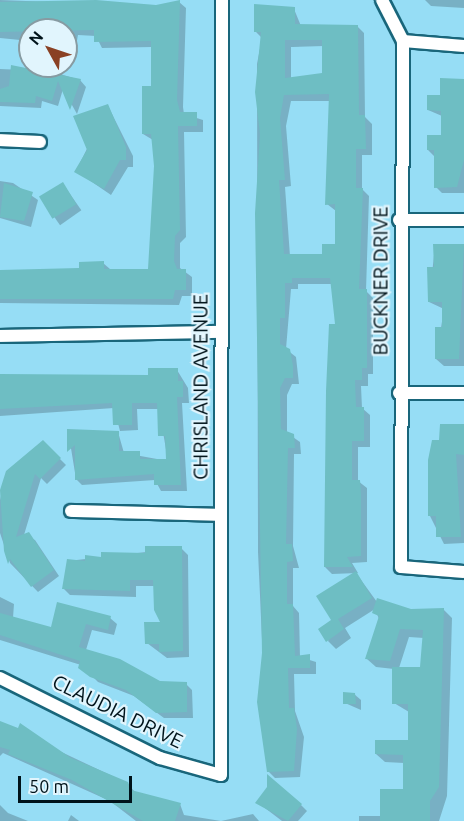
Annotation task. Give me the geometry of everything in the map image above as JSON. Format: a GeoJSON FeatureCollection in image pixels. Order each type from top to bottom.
{"type":"FeatureCollection","features":[{"type":"Feature","properties":{"kind":"street","name":"CHRISLAND AVENUE"},"geometry":{"type":"LineString","coordinates":[[221,774],[218,332],[222,0]]}},
{"type":"Feature","properties":{"kind":"street","name":"BUCKNER DRIVE"},"geometry":{"type":"LineString","coordinates":[[382,0],[403,41],[399,220],[401,567],[464,572]]}},
{"type":"Feature","properties":{"kind":"street"},"geometry":{"type":"LineString","coordinates":[[403,41],[464,46]]}},
{"type":"Feature","properties":{"kind":"street"},"geometry":{"type":"LineString","coordinates":[[0,140],[39,142]]}},
{"type":"Feature","properties":{"kind":"street"},"geometry":{"type":"LineString","coordinates":[[399,220],[464,220]]}},
{"type":"Feature","properties":{"kind":"street"},"geometry":{"type":"LineString","coordinates":[[0,336],[218,332]]}},
{"type":"Feature","properties":{"kind":"street"},"geometry":{"type":"LineString","coordinates":[[399,393],[464,393]]}},
{"type":"Feature","properties":{"kind":"street"},"geometry":{"type":"LineString","coordinates":[[71,511],[219,515]]}},
{"type":"Feature","properties":{"kind":"street","name":"CLAUDIA DRIVE"},"geometry":{"type":"LineString","coordinates":[[0,678],[160,758],[221,774]]}},
{"type":"Feature","properties":{"kind":"building"},"geometry":{"type":"Polygon","coordinates":[[[96,0],[156,5],[180,0],[177,100],[180,112],[197,112],[197,126],[178,126],[180,230],[175,236],[174,261],[177,269],[186,269],[186,290],[175,290],[173,299],[0,299],[0,270],[79,268],[79,262],[104,261],[104,269],[148,269],[154,166],[151,134],[142,134],[142,86],[151,86],[151,41],[94,42],[94,30],[78,30],[78,18],[18,18],[18,32],[0,32],[0,2],[96,0]]]}},
{"type":"Feature","properties":{"kind":"building"},"geometry":{"type":"Polygon","coordinates":[[[254,4],[295,7],[295,24],[358,25],[359,115],[365,115],[366,149],[356,149],[356,188],[363,188],[359,289],[367,289],[367,368],[362,368],[362,380],[355,380],[356,407],[364,407],[364,441],[352,441],[352,480],[360,480],[361,494],[361,556],[347,557],[353,567],[324,567],[329,324],[335,324],[330,278],[292,278],[292,283],[285,283],[285,318],[280,318],[280,344],[290,349],[293,378],[285,378],[280,388],[281,429],[294,434],[295,448],[288,448],[286,544],[292,544],[293,561],[287,562],[287,604],[293,604],[295,656],[310,654],[310,668],[288,668],[289,708],[294,708],[297,729],[294,771],[267,772],[257,702],[262,653],[255,213],[260,134],[255,92],[261,32],[254,32],[254,4]],[[285,40],[285,78],[322,73],[322,40],[285,40]],[[329,94],[284,95],[280,118],[285,180],[279,180],[284,254],[322,254],[322,244],[335,244],[335,204],[325,205],[329,94]]]}},
{"type":"Feature","properties":{"kind":"building"},"geometry":{"type":"Polygon","coordinates":[[[11,65],[18,66],[18,78],[81,79],[70,110],[58,81],[52,101],[36,96],[35,103],[0,102],[0,89],[9,86],[11,65]]]}},
{"type":"Feature","properties":{"kind":"building"},"geometry":{"type":"Polygon","coordinates":[[[440,78],[464,79],[464,160],[457,187],[434,188],[434,150],[427,150],[427,135],[441,135],[441,111],[427,110],[427,95],[440,95],[440,78]]]}},
{"type":"Feature","properties":{"kind":"building"},"geometry":{"type":"Polygon","coordinates":[[[108,104],[126,147],[126,160],[120,160],[104,189],[74,172],[87,150],[73,116],[108,104]]]}},
{"type":"Feature","properties":{"kind":"building"},"geometry":{"type":"Polygon","coordinates":[[[63,182],[76,204],[52,219],[39,196],[63,182]]]}},
{"type":"Feature","properties":{"kind":"building"},"geometry":{"type":"Polygon","coordinates":[[[4,183],[33,192],[24,221],[0,217],[4,183]]]}},
{"type":"Feature","properties":{"kind":"building"},"geometry":{"type":"Polygon","coordinates":[[[433,244],[464,244],[459,359],[435,359],[435,327],[442,327],[442,302],[428,302],[427,267],[434,267],[433,244]]]}},
{"type":"Feature","properties":{"kind":"building"},"geometry":{"type":"Polygon","coordinates":[[[148,368],[178,368],[178,381],[183,381],[183,397],[177,397],[181,485],[154,485],[154,474],[75,480],[75,445],[67,452],[67,429],[119,431],[119,451],[140,451],[140,459],[166,459],[165,436],[158,436],[157,403],[132,403],[132,425],[113,425],[112,403],[0,409],[0,374],[148,375],[148,368]]]}},
{"type":"Feature","properties":{"kind":"building"},"geometry":{"type":"Polygon","coordinates":[[[440,424],[464,424],[464,455],[456,454],[461,537],[436,537],[436,516],[428,516],[428,460],[432,440],[439,440],[440,424]]]}},
{"type":"Feature","properties":{"kind":"building"},"geometry":{"type":"Polygon","coordinates":[[[43,440],[61,458],[40,479],[35,474],[16,537],[29,532],[54,570],[31,587],[10,559],[8,564],[4,551],[0,490],[6,471],[43,440]]]}},
{"type":"Feature","properties":{"kind":"building"},"geometry":{"type":"Polygon","coordinates":[[[145,546],[182,546],[183,651],[159,652],[159,644],[145,644],[144,622],[160,622],[154,610],[153,580],[130,580],[130,591],[62,589],[67,559],[85,561],[85,555],[101,557],[101,552],[145,553],[145,546]]]}},
{"type":"Feature","properties":{"kind":"building"},"geometry":{"type":"Polygon","coordinates":[[[356,571],[372,598],[338,619],[344,629],[326,642],[318,629],[331,620],[316,596],[356,571]]]}},
{"type":"Feature","properties":{"kind":"building"},"geometry":{"type":"Polygon","coordinates":[[[377,598],[411,609],[444,608],[439,787],[430,801],[430,821],[380,821],[380,789],[403,789],[403,755],[375,754],[375,740],[408,740],[408,704],[392,704],[392,667],[420,667],[423,630],[400,629],[390,661],[365,659],[379,616],[372,613],[377,598]]]}},
{"type":"Feature","properties":{"kind":"building"},"geometry":{"type":"Polygon","coordinates":[[[57,602],[111,616],[108,630],[86,624],[79,647],[120,659],[160,681],[187,682],[187,712],[156,713],[126,690],[90,677],[78,668],[80,661],[0,635],[0,613],[51,627],[57,602]]]}},
{"type":"Feature","properties":{"kind":"building"},"geometry":{"type":"Polygon","coordinates":[[[343,692],[355,693],[356,704],[343,704],[343,692]]]}},
{"type":"Feature","properties":{"kind":"building"},"geometry":{"type":"Polygon","coordinates":[[[0,721],[18,728],[20,723],[71,758],[128,782],[131,790],[181,803],[175,821],[143,821],[72,780],[8,754],[10,750],[0,747],[0,721]]]}},
{"type":"Feature","properties":{"kind":"building"},"geometry":{"type":"Polygon","coordinates":[[[267,774],[302,804],[288,821],[255,803],[267,787],[267,774]]]}}]}
